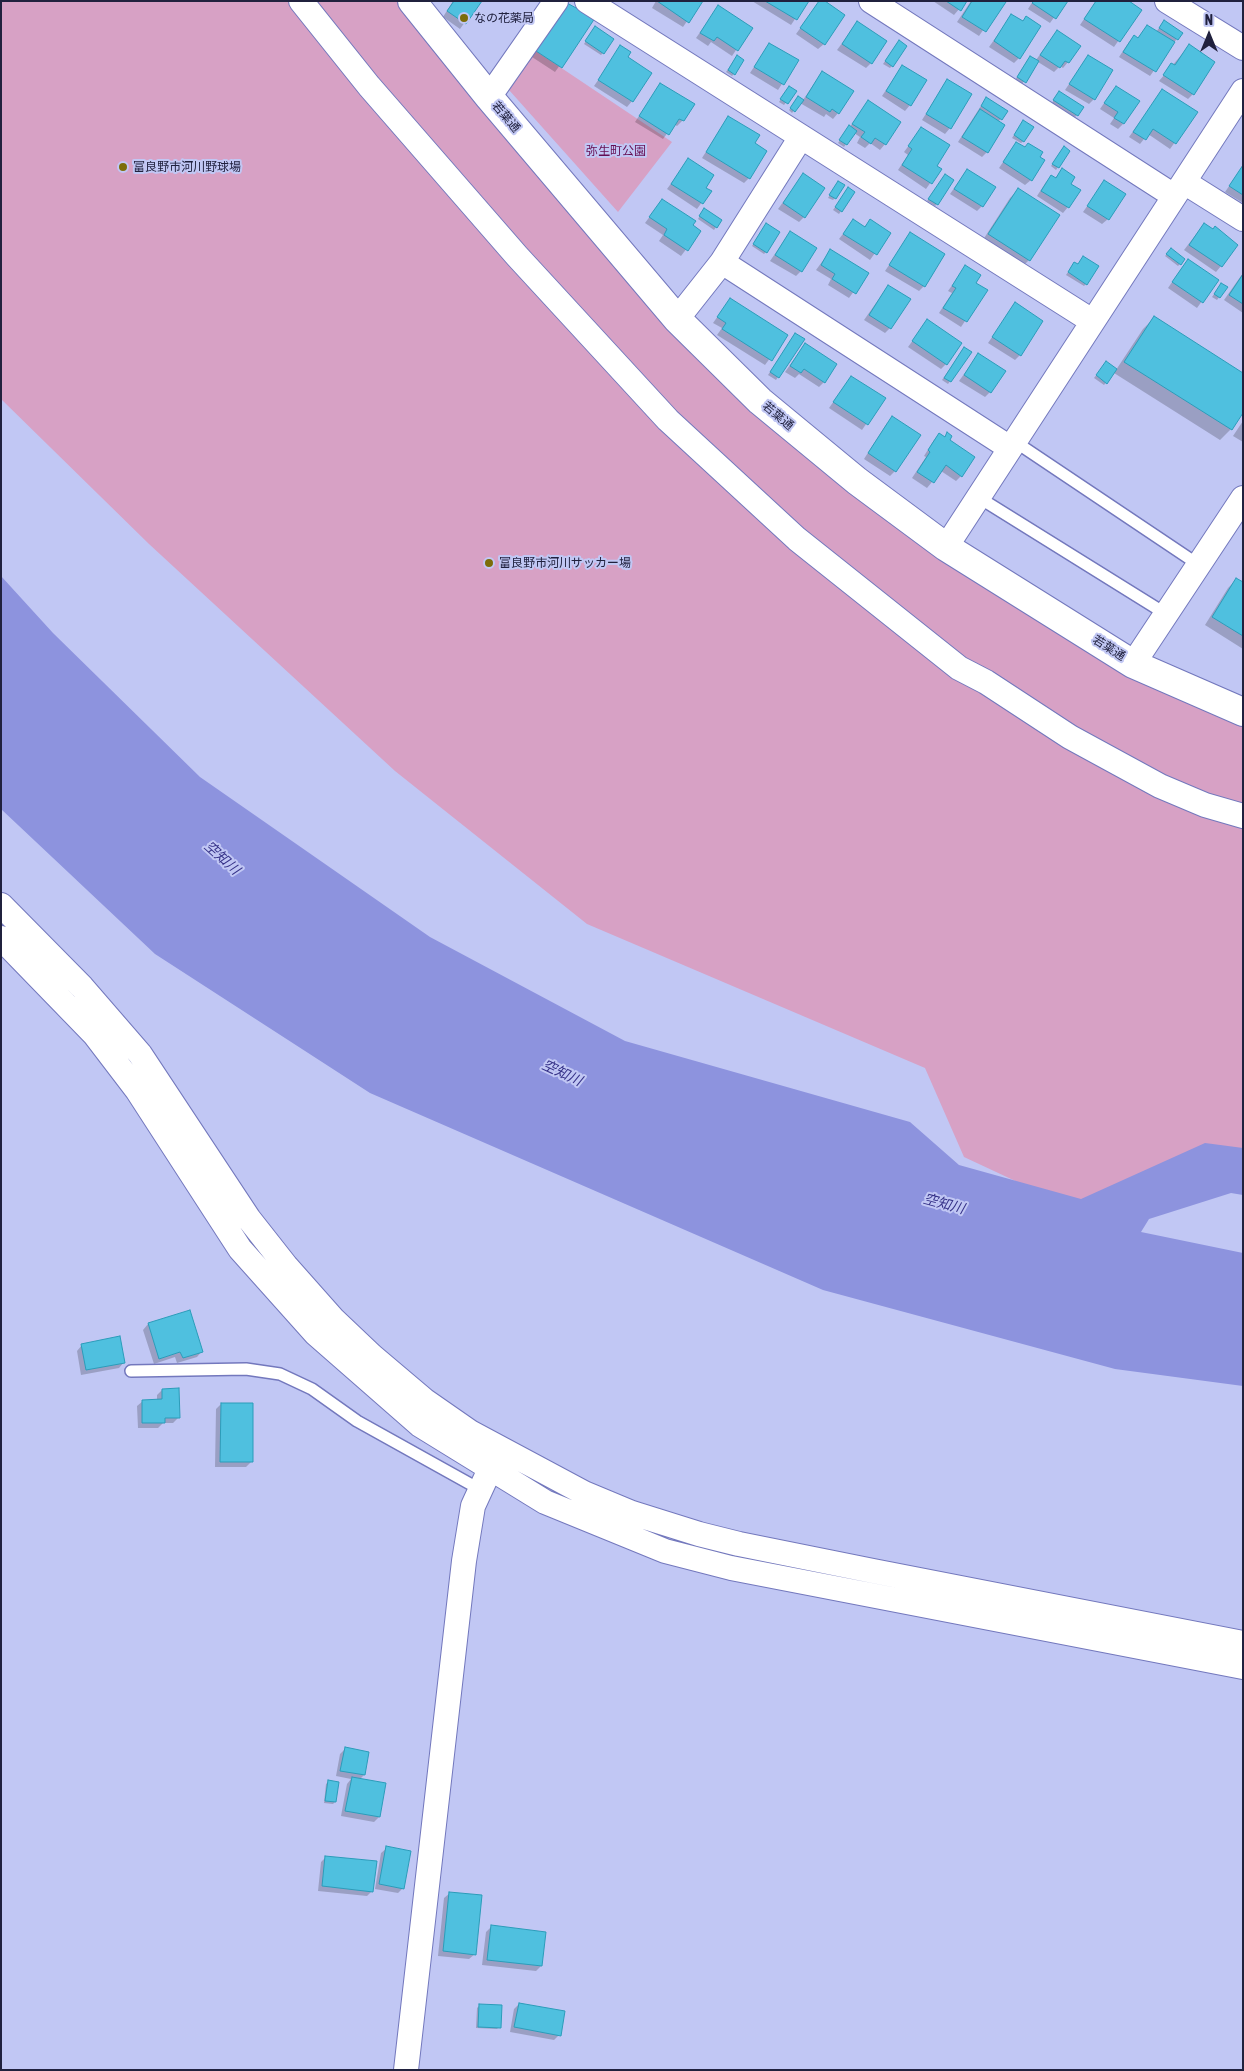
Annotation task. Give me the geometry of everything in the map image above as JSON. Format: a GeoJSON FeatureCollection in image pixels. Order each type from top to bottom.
{"type":"FeatureCollection","features":[{"type":"Feature","properties":{"kind":"street"},"geometry":{"type":"LineString","coordinates":[[302,1],[369,86],[516,256],[668,420],[797,539],[959,668],[986,682],[1070,737],[1160,786],[1205,805],[1243,816]]}},
{"type":"Feature","properties":{"kind":"street","name":"若葉通"},"geometry":{"type":"LineString","coordinates":[[412,1],[489,97],[677,319],[760,401],[857,481],[946,547],[1133,664],[1243,712]]}},
{"type":"Feature","properties":{"kind":"street"},"geometry":{"type":"LineString","coordinates":[[489,97],[556,1]]}},
{"type":"Feature","properties":{"kind":"street"},"geometry":{"type":"LineString","coordinates":[[587,1],[1092,321]]}},
{"type":"Feature","properties":{"kind":"street"},"geometry":{"type":"LineString","coordinates":[[871,1],[1179,189],[1243,219]]}},
{"type":"Feature","properties":{"kind":"street"},"geometry":{"type":"LineString","coordinates":[[1167,1],[1243,48]]}},
{"type":"Feature","properties":{"kind":"street"},"geometry":{"type":"LineString","coordinates":[[946,547],[1243,91]]}},
{"type":"Feature","properties":{"kind":"street"},"geometry":{"type":"LineString","coordinates":[[677,319],[722,262],[801,137]]}},
{"type":"Feature","properties":{"kind":"street"},"geometry":{"type":"LineString","coordinates":[[722,262],[1012,444]]}},
{"type":"Feature","properties":{"kind":"street"},"geometry":{"type":"LineString","coordinates":[[1133,664],[1243,498]]}},
{"type":"Feature","properties":{"kind":"street"},"geometry":{"type":"LineString","coordinates":[[1,905],[82,987],[140,1054],[249,1219],[292,1273],[334,1319],[372,1356],[424,1400],[470,1432],[584,1493],[632,1513],[699,1534],[863,1569],[1243,1643]]}},
{"type":"Feature","properties":{"kind":"street"},"geometry":{"type":"LineString","coordinates":[[1,938],[95,1036],[137,1090],[240,1249],[278,1294],[329,1346],[420,1425],[545,1502],[665,1550],[731,1568],[1243,1667]]}},
{"type":"Feature","properties":{"kind":"street"},"geometry":{"type":"LineString","coordinates":[[406,2070],[464,1561],[474,1506],[490,1469]]}},
{"type":"Feature","properties":{"kind":"lane"},"geometry":{"type":"LineString","coordinates":[[1012,444],[1199,565]]}},
{"type":"Feature","properties":{"kind":"lane"},"geometry":{"type":"LineString","coordinates":[[978,497],[1166,614]]}},
{"type":"Feature","properties":{"kind":"lane"},"geometry":{"type":"LineString","coordinates":[[131,1371],[246,1369],[280,1374],[312,1388],[357,1421],[481,1490]]}},
{"type":"Feature","properties":{"kind":"green space"},"geometry":{"type":"Polygon","coordinates":[[[1,1],[412,1],[677,319],[946,547],[1243,712],[1243,1165],[1086,1214],[964,1157],[925,1068],[587,924],[395,771],[149,544],[1,399],[1,1]]]}},
{"type":"Feature","properties":{"kind":"green space","name":"弥生町公園"},"geometry":{"type":"Polygon","coordinates":[[[536,51],[672,142],[618,212],[509,90],[536,51]]]}},
{"type":"Feature","properties":{"kind":"water","name":"空知川"},"geometry":{"type":"Polygon","coordinates":[[[1,576],[53,633],[200,777],[430,937],[625,1041],[910,1122],[959,1165],[1081,1199],[1205,1143],[1243,1148],[1243,1195],[1231,1193],[1149,1219],[1141,1232],[1243,1253],[1243,1386],[1115,1369],[823,1290],[370,1093],[155,954],[1,809],[1,576]]]}},
{"type":"Feature","properties":{"kind":"building","name":"なの花薬局"},"geometry":{"type":"Polygon","coordinates":[[[454,1],[482,1],[466,24],[447,11],[454,1]]]}},
{"type":"Feature","properties":{"kind":"building"},"geometry":{"type":"Polygon","coordinates":[[[657,1],[703,1],[689,23],[657,1]]]}},
{"type":"Feature","properties":{"kind":"building"},"geometry":{"type":"Polygon","coordinates":[[[765,1],[809,1],[797,20],[765,1]]]}},
{"type":"Feature","properties":{"kind":"building"},"geometry":{"type":"Polygon","coordinates":[[[819,1],[825,1],[845,15],[825,45],[800,28],[819,1]]]}},
{"type":"Feature","properties":{"kind":"building"},"geometry":{"type":"Polygon","coordinates":[[[946,1],[967,1],[961,11],[946,1]]]}},
{"type":"Feature","properties":{"kind":"building"},"geometry":{"type":"Polygon","coordinates":[[[972,1],[1006,2],[986,32],[962,17],[972,1]]]}},
{"type":"Feature","properties":{"kind":"building"},"geometry":{"type":"Polygon","coordinates":[[[1034,1],[1068,1],[1056,19],[1032,3],[1034,1]]]}},
{"type":"Feature","properties":{"kind":"building"},"geometry":{"type":"Polygon","coordinates":[[[1096,1],[1129,1],[1142,10],[1120,42],[1084,19],[1096,1]]]}},
{"type":"Feature","properties":{"kind":"building"},"geometry":{"type":"Polygon","coordinates":[[[565,2],[595,18],[562,68],[536,51],[565,2]]]}},
{"type":"Feature","properties":{"kind":"building"},"geometry":{"type":"Polygon","coordinates":[[[718,5],[753,28],[738,51],[717,37],[714,41],[700,33],[718,5]]]}},
{"type":"Feature","properties":{"kind":"building"},"geometry":{"type":"Polygon","coordinates":[[[1011,14],[1023,21],[1026,16],[1041,26],[1020,59],[994,41],[1011,14]]]}},
{"type":"Feature","properties":{"kind":"building"},"geometry":{"type":"Polygon","coordinates":[[[1164,20],[1183,33],[1178,40],[1159,28],[1164,20]]]}},
{"type":"Feature","properties":{"kind":"building"},"geometry":{"type":"Polygon","coordinates":[[[857,21],[887,41],[872,64],[842,44],[857,21]]]}},
{"type":"Feature","properties":{"kind":"building"},"geometry":{"type":"Polygon","coordinates":[[[1147,25],[1175,42],[1156,72],[1123,52],[1134,35],[1138,38],[1147,25]]]}},
{"type":"Feature","properties":{"kind":"building"},"geometry":{"type":"Polygon","coordinates":[[[595,26],[614,39],[604,54],[585,41],[595,26]]]}},
{"type":"Feature","properties":{"kind":"building"},"geometry":{"type":"Polygon","coordinates":[[[1057,30],[1081,46],[1069,63],[1065,61],[1060,68],[1040,55],[1057,30]]]}},
{"type":"Feature","properties":{"kind":"building"},"geometry":{"type":"Polygon","coordinates":[[[899,40],[907,46],[893,67],[885,61],[899,40]]]}},
{"type":"Feature","properties":{"kind":"building"},"geometry":{"type":"Polygon","coordinates":[[[769,43],[799,60],[784,85],[754,67],[769,43]]]}},
{"type":"Feature","properties":{"kind":"building"},"geometry":{"type":"Polygon","coordinates":[[[1189,44],[1215,62],[1194,95],[1163,75],[1171,63],[1175,65],[1189,44]]]}},
{"type":"Feature","properties":{"kind":"building"},"geometry":{"type":"Polygon","coordinates":[[[620,45],[631,52],[628,57],[652,73],[633,102],[598,80],[620,45]]]}},
{"type":"Feature","properties":{"kind":"building"},"geometry":{"type":"Polygon","coordinates":[[[737,55],[744,60],[735,75],[728,70],[737,55]]]}},
{"type":"Feature","properties":{"kind":"building"},"geometry":{"type":"Polygon","coordinates":[[[1088,55],[1113,70],[1095,100],[1069,84],[1088,55]]]}},
{"type":"Feature","properties":{"kind":"building"},"geometry":{"type":"Polygon","coordinates":[[[1030,56],[1039,61],[1026,83],[1017,77],[1030,56]]]}},
{"type":"Feature","properties":{"kind":"building"},"geometry":{"type":"Polygon","coordinates":[[[902,65],[927,80],[911,106],[886,91],[902,65]]]}},
{"type":"Feature","properties":{"kind":"building"},"geometry":{"type":"Polygon","coordinates":[[[822,71],[854,91],[839,114],[832,109],[830,112],[806,97],[822,71]]]}},
{"type":"Feature","properties":{"kind":"building"},"geometry":{"type":"Polygon","coordinates":[[[947,79],[972,94],[951,129],[926,114],[947,79]]]}},
{"type":"Feature","properties":{"kind":"building"},"geometry":{"type":"Polygon","coordinates":[[[660,83],[695,104],[684,121],[679,119],[669,135],[639,116],[660,83]]]}},
{"type":"Feature","properties":{"kind":"building"},"geometry":{"type":"Polygon","coordinates":[[[789,86],[797,91],[788,104],[780,99],[789,86]]]}},
{"type":"Feature","properties":{"kind":"building"},"geometry":{"type":"Polygon","coordinates":[[[1116,86],[1140,101],[1124,124],[1114,118],[1118,112],[1104,103],[1116,86]]]}},
{"type":"Feature","properties":{"kind":"building"},"geometry":{"type":"Polygon","coordinates":[[[1162,89],[1198,112],[1176,144],[1153,129],[1146,140],[1133,132],[1162,89]]]}},
{"type":"Feature","properties":{"kind":"building"},"geometry":{"type":"Polygon","coordinates":[[[1059,91],[1084,107],[1078,116],[1053,100],[1059,91]]]}},
{"type":"Feature","properties":{"kind":"building"},"geometry":{"type":"Polygon","coordinates":[[[798,96],[804,100],[795,112],[790,108],[798,96]]]}},
{"type":"Feature","properties":{"kind":"building"},"geometry":{"type":"Polygon","coordinates":[[[986,97],[1008,111],[1002,120],[981,106],[986,97]]]}},
{"type":"Feature","properties":{"kind":"building"},"geometry":{"type":"Polygon","coordinates":[[[868,100],[901,122],[886,145],[875,138],[871,144],[861,137],[865,132],[852,124],[868,100]]]}},
{"type":"Feature","properties":{"kind":"building"},"geometry":{"type":"Polygon","coordinates":[[[980,109],[1005,125],[988,153],[962,137],[980,109]]]}},
{"type":"Feature","properties":{"kind":"building"},"geometry":{"type":"Polygon","coordinates":[[[728,116],[760,135],[755,143],[767,151],[750,179],[706,152],[728,116]]]}},
{"type":"Feature","properties":{"kind":"building"},"geometry":{"type":"Polygon","coordinates":[[[1023,120],[1034,127],[1024,142],[1014,135],[1023,120]]]}},
{"type":"Feature","properties":{"kind":"building"},"geometry":{"type":"Polygon","coordinates":[[[849,125],[857,131],[847,145],[839,140],[849,125]]]}},
{"type":"Feature","properties":{"kind":"building"},"geometry":{"type":"Polygon","coordinates":[[[921,127],[950,145],[937,166],[942,169],[932,184],[902,165],[912,149],[908,146],[921,127]]]}},
{"type":"Feature","properties":{"kind":"building"},"geometry":{"type":"Polygon","coordinates":[[[1016,142],[1025,147],[1028,143],[1043,152],[1040,157],[1045,160],[1032,181],[1003,162],[1016,142]]]}},
{"type":"Feature","properties":{"kind":"building"},"geometry":{"type":"Polygon","coordinates":[[[1064,146],[1070,151],[1059,168],[1052,164],[1064,146]]]}},
{"type":"Feature","properties":{"kind":"building"},"geometry":{"type":"Polygon","coordinates":[[[688,158],[714,175],[706,188],[712,191],[703,204],[671,184],[688,158]]]}},
{"type":"Feature","properties":{"kind":"building"},"geometry":{"type":"Polygon","coordinates":[[[1243,165],[1243,195],[1229,186],[1243,165]]]}},
{"type":"Feature","properties":{"kind":"building"},"geometry":{"type":"Polygon","coordinates":[[[1062,168],[1075,177],[1071,184],[1081,190],[1069,208],[1041,191],[1051,175],[1056,178],[1062,168]]]}},
{"type":"Feature","properties":{"kind":"building"},"geometry":{"type":"Polygon","coordinates":[[[967,169],[996,187],[983,207],[954,189],[967,169]]]}},
{"type":"Feature","properties":{"kind":"building"},"geometry":{"type":"Polygon","coordinates":[[[803,173],[825,188],[805,218],[783,203],[803,173]]]}},
{"type":"Feature","properties":{"kind":"building"},"geometry":{"type":"Polygon","coordinates":[[[945,174],[954,180],[938,205],[928,199],[945,174]]]}},
{"type":"Feature","properties":{"kind":"building"},"geometry":{"type":"Polygon","coordinates":[[[1104,180],[1126,194],[1109,220],[1087,206],[1104,180]]]}},
{"type":"Feature","properties":{"kind":"building"},"geometry":{"type":"Polygon","coordinates":[[[838,181],[845,185],[836,199],[829,195],[838,181]]]}},
{"type":"Feature","properties":{"kind":"building"},"geometry":{"type":"Polygon","coordinates":[[[848,187],[855,192],[842,212],[835,207],[848,187]]]}},
{"type":"Feature","properties":{"kind":"building"},"geometry":{"type":"Polygon","coordinates":[[[1018,188],[1060,215],[1030,261],[988,234],[1018,188]]]}},
{"type":"Feature","properties":{"kind":"building"},"geometry":{"type":"Polygon","coordinates":[[[662,199],[696,221],[693,225],[701,231],[688,251],[664,235],[667,229],[649,217],[662,199]]]}},
{"type":"Feature","properties":{"kind":"building"},"geometry":{"type":"Polygon","coordinates":[[[704,208],[722,220],[717,228],[699,216],[704,208]]]}},
{"type":"Feature","properties":{"kind":"building"},"geometry":{"type":"Polygon","coordinates":[[[853,219],[865,227],[870,219],[891,233],[877,255],[843,234],[853,219]]]}},
{"type":"Feature","properties":{"kind":"building"},"geometry":{"type":"Polygon","coordinates":[[[766,223],[780,232],[767,253],[753,244],[766,223]]]}},
{"type":"Feature","properties":{"kind":"building"},"geometry":{"type":"Polygon","coordinates":[[[1204,223],[1213,229],[1215,226],[1238,245],[1222,267],[1189,245],[1204,223]]]}},
{"type":"Feature","properties":{"kind":"building"},"geometry":{"type":"Polygon","coordinates":[[[790,231],[817,248],[802,272],[775,255],[790,231]]]}},
{"type":"Feature","properties":{"kind":"building"},"geometry":{"type":"Polygon","coordinates":[[[910,232],[945,254],[925,287],[889,265],[910,232]]]}},
{"type":"Feature","properties":{"kind":"building"},"geometry":{"type":"Polygon","coordinates":[[[1171,248],[1185,259],[1181,265],[1166,254],[1171,248]]]}},
{"type":"Feature","properties":{"kind":"building"},"geometry":{"type":"Polygon","coordinates":[[[830,249],[869,273],[856,294],[832,279],[835,274],[821,265],[830,249]]]}},
{"type":"Feature","properties":{"kind":"building"},"geometry":{"type":"Polygon","coordinates":[[[1083,256],[1099,266],[1087,285],[1068,272],[1074,262],[1078,264],[1083,256]]]}},
{"type":"Feature","properties":{"kind":"building"},"geometry":{"type":"Polygon","coordinates":[[[1188,259],[1219,280],[1203,303],[1172,282],[1188,259]]]}},
{"type":"Feature","properties":{"kind":"building"},"geometry":{"type":"Polygon","coordinates":[[[965,265],[981,275],[976,283],[988,290],[967,322],[943,308],[956,288],[952,286],[965,265]]]}},
{"type":"Feature","properties":{"kind":"building"},"geometry":{"type":"Polygon","coordinates":[[[1243,274],[1243,304],[1229,295],[1243,274]]]}},
{"type":"Feature","properties":{"kind":"building"},"geometry":{"type":"Polygon","coordinates":[[[1221,283],[1228,287],[1220,298],[1214,294],[1221,283]]]}},
{"type":"Feature","properties":{"kind":"building"},"geometry":{"type":"Polygon","coordinates":[[[888,285],[911,299],[891,329],[869,315],[888,285]]]}},
{"type":"Feature","properties":{"kind":"building"},"geometry":{"type":"Polygon","coordinates":[[[730,298],[788,335],[772,361],[722,329],[726,323],[717,317],[730,298]]]}},
{"type":"Feature","properties":{"kind":"building"},"geometry":{"type":"Polygon","coordinates":[[[1015,302],[1043,321],[1021,356],[992,337],[1015,302]]]}},
{"type":"Feature","properties":{"kind":"building"},"geometry":{"type":"Polygon","coordinates":[[[1154,316],[1243,373],[1243,413],[1232,430],[1124,362],[1154,316]]]}},
{"type":"Feature","properties":{"kind":"building"},"geometry":{"type":"Polygon","coordinates":[[[927,319],[962,343],[947,365],[912,341],[927,319]]]}},
{"type":"Feature","properties":{"kind":"building"},"geometry":{"type":"Polygon","coordinates":[[[795,333],[805,339],[779,378],[770,372],[795,333]]]}},
{"type":"Feature","properties":{"kind":"building"},"geometry":{"type":"Polygon","coordinates":[[[805,343],[837,364],[825,383],[804,369],[801,373],[790,366],[805,343]]]}},
{"type":"Feature","properties":{"kind":"building"},"geometry":{"type":"Polygon","coordinates":[[[964,347],[972,352],[951,382],[944,378],[964,347]]]}},
{"type":"Feature","properties":{"kind":"building"},"geometry":{"type":"Polygon","coordinates":[[[978,353],[1006,371],[991,393],[964,375],[978,353]]]}},
{"type":"Feature","properties":{"kind":"building"},"geometry":{"type":"Polygon","coordinates":[[[1106,361],[1117,369],[1107,384],[1096,375],[1106,361]]]}},
{"type":"Feature","properties":{"kind":"building"},"geometry":{"type":"Polygon","coordinates":[[[851,376],[886,398],[868,425],[833,402],[851,376]]]}},
{"type":"Feature","properties":{"kind":"building"},"geometry":{"type":"Polygon","coordinates":[[[892,416],[921,435],[896,472],[868,453],[892,416]]]}},
{"type":"Feature","properties":{"kind":"building"},"geometry":{"type":"Polygon","coordinates":[[[947,432],[952,436],[950,440],[975,457],[962,477],[946,465],[934,483],[917,472],[939,433],[945,437],[947,432]]]}},
{"type":"Feature","properties":{"kind":"building"},"geometry":{"type":"Polygon","coordinates":[[[1236,578],[1243,582],[1243,636],[1212,617],[1236,578]]]}},
{"type":"Feature","properties":{"kind":"building"},"geometry":{"type":"Polygon","coordinates":[[[190,1310],[203,1352],[183,1358],[180,1352],[159,1359],[148,1323],[190,1310]]]}},
{"type":"Feature","properties":{"kind":"building"},"geometry":{"type":"Polygon","coordinates":[[[120,1336],[125,1363],[86,1370],[81,1344],[120,1336]]]}},
{"type":"Feature","properties":{"kind":"building"},"geometry":{"type":"Polygon","coordinates":[[[179,1388],[180,1418],[165,1418],[165,1423],[142,1423],[142,1400],[162,1399],[162,1389],[179,1388]]]}},
{"type":"Feature","properties":{"kind":"building"},"geometry":{"type":"Polygon","coordinates":[[[221,1403],[253,1403],[253,1462],[220,1462],[221,1403]]]}},
{"type":"Feature","properties":{"kind":"building"},"geometry":{"type":"Polygon","coordinates":[[[345,1747],[369,1752],[365,1775],[340,1771],[345,1747]]]}},
{"type":"Feature","properties":{"kind":"building"},"geometry":{"type":"Polygon","coordinates":[[[352,1777],[386,1783],[380,1817],[345,1811],[352,1777]]]}},
{"type":"Feature","properties":{"kind":"building"},"geometry":{"type":"Polygon","coordinates":[[[328,1780],[339,1782],[336,1802],[325,1801],[328,1780]]]}},
{"type":"Feature","properties":{"kind":"building"},"geometry":{"type":"Polygon","coordinates":[[[386,1846],[411,1851],[404,1889],[379,1884],[386,1846]]]}},
{"type":"Feature","properties":{"kind":"building"},"geometry":{"type":"Polygon","coordinates":[[[325,1856],[377,1861],[373,1892],[322,1886],[325,1856]]]}},
{"type":"Feature","properties":{"kind":"building"},"geometry":{"type":"Polygon","coordinates":[[[449,1892],[482,1895],[476,1955],[443,1951],[449,1892]]]}},
{"type":"Feature","properties":{"kind":"building"},"geometry":{"type":"Polygon","coordinates":[[[491,1925],[546,1932],[542,1966],[487,1960],[491,1925]]]}},
{"type":"Feature","properties":{"kind":"building"},"geometry":{"type":"Polygon","coordinates":[[[519,2003],[565,2011],[561,2036],[514,2027],[519,2003]]]}},
{"type":"Feature","properties":{"kind":"building"},"geometry":{"type":"Polygon","coordinates":[[[479,2004],[502,2005],[501,2028],[478,2027],[479,2004]]]}},
{"type":"Feature","properties":{"kind":"place","name":"なの花薬局"},"geometry":{"type":"Point","coordinates":[464,18]}},
{"type":"Feature","properties":{"kind":"place","name":"富良野市河川野球場"},"geometry":{"type":"Point","coordinates":[123,167]}},
{"type":"Feature","properties":{"kind":"place","name":"富良野市河川サッカー場"},"geometry":{"type":"Point","coordinates":[489,563]}}]}
